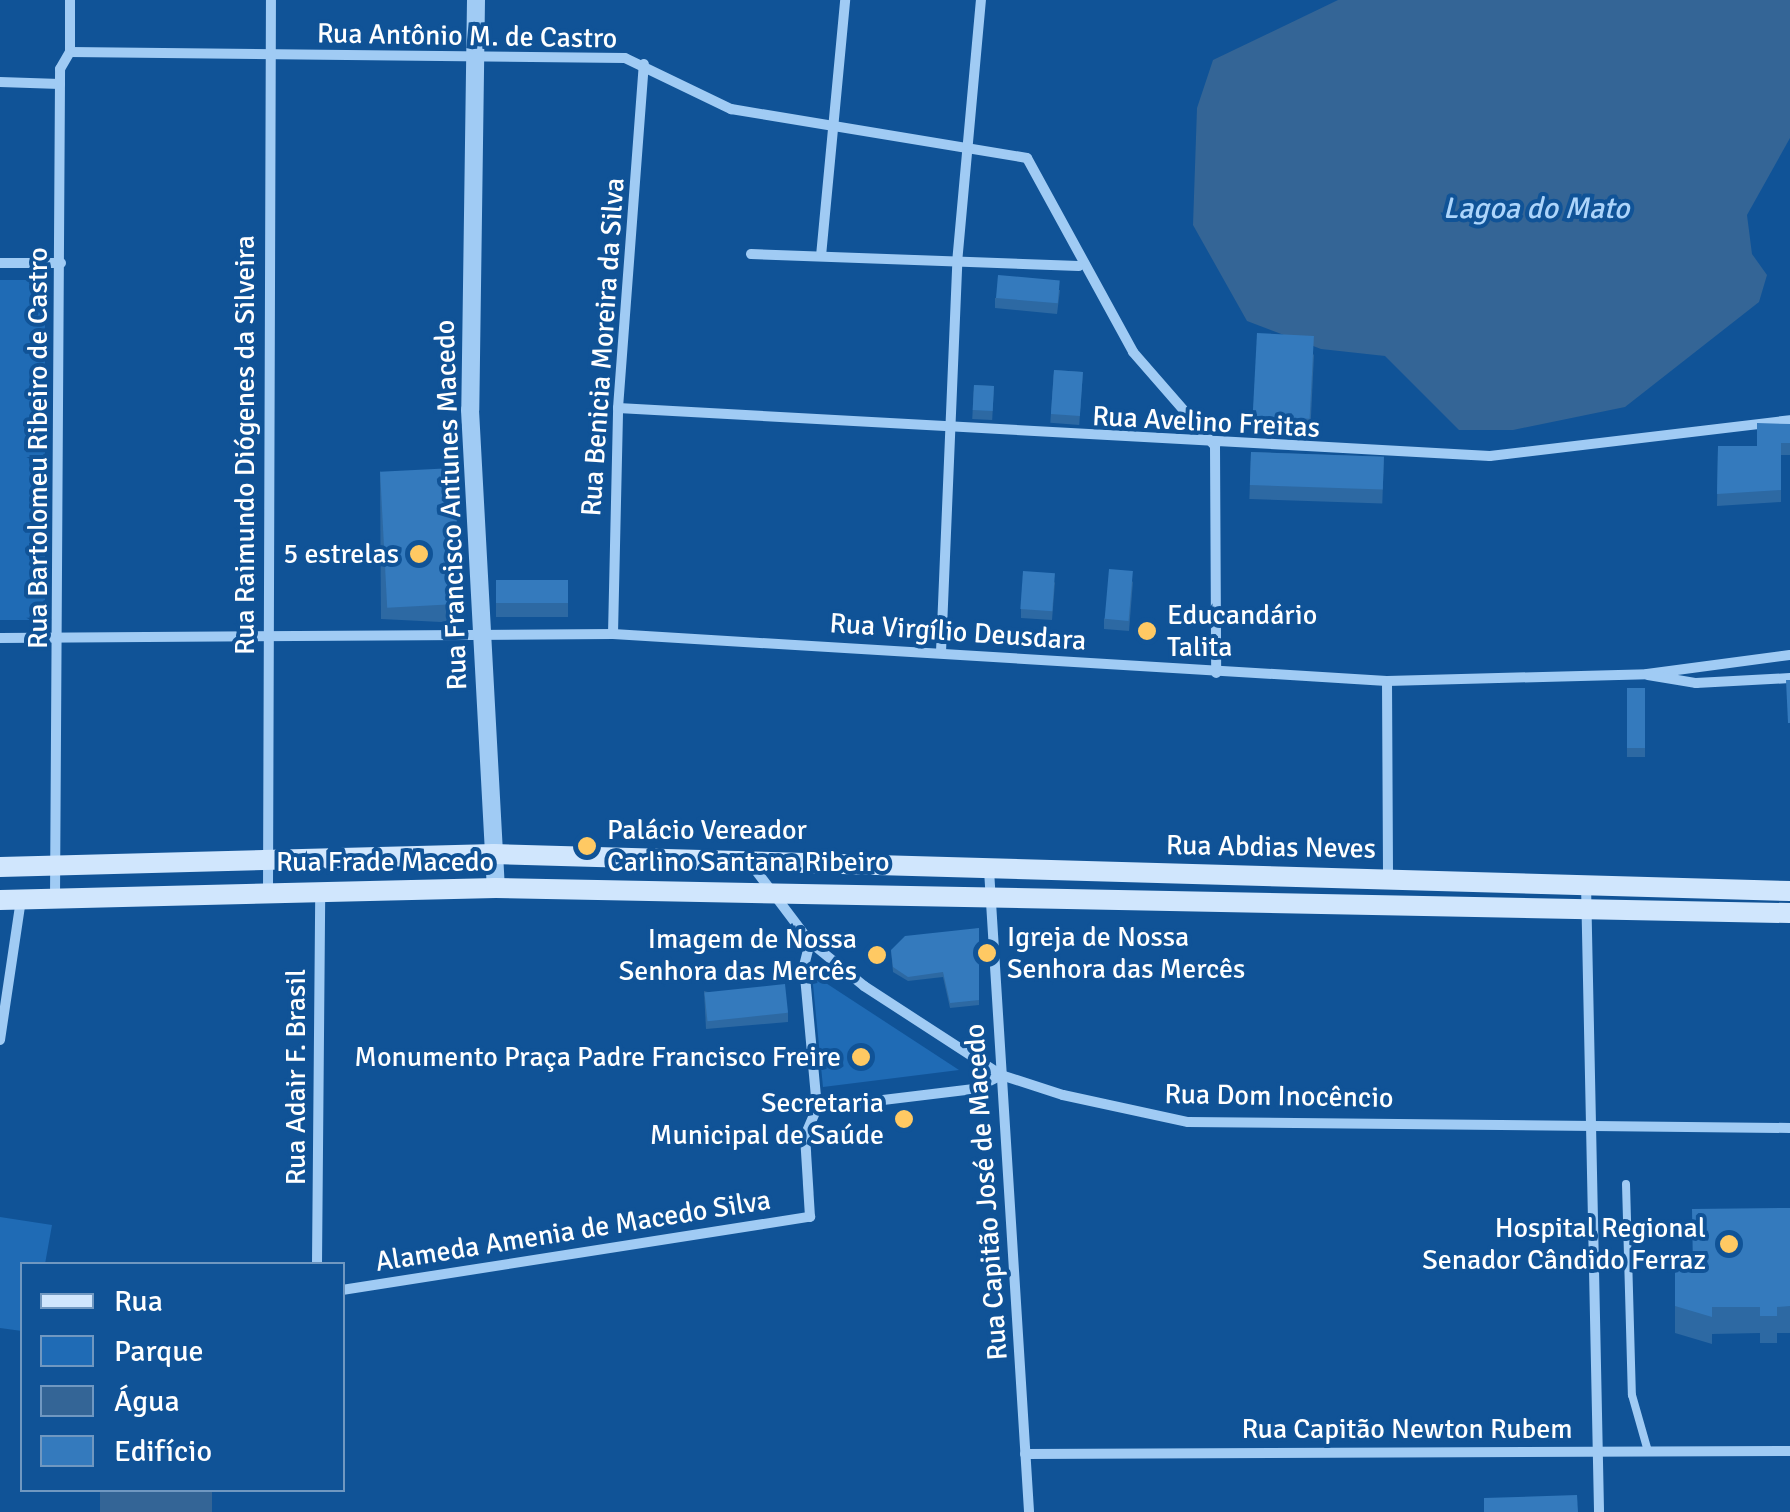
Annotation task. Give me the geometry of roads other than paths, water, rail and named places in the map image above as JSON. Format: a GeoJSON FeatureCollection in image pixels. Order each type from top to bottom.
{"type":"FeatureCollection","features":[{"type":"Feature","properties":{"kind":"main road","name":"Rua Frade Macedo"},"geometry":{"type":"LineString","coordinates":[[0,867],[268,856],[494,854],[751,864]]}},
{"type":"Feature","properties":{"kind":"main road","name":"Rua Abdias Neves"},"geometry":{"type":"LineString","coordinates":[[751,864],[1388,876],[1790,891]]}},
{"type":"Feature","properties":{"kind":"main road"},"geometry":{"type":"LineString","coordinates":[[1277,900],[1278,874]]}},
{"type":"Feature","properties":{"kind":"main road"},"geometry":{"type":"LineString","coordinates":[[1676,912],[1677,886]]}},
{"type":"Feature","properties":{"kind":"main road","name":"Rua Frade Macedo"},"geometry":{"type":"LineString","coordinates":[[11,900],[320,889],[770,894]]}},
{"type":"Feature","properties":{"kind":"main road","name":"Rua Abdias Neves"},"geometry":{"type":"LineString","coordinates":[[770,894],[1277,900],[1790,913]]}},
{"type":"Feature","properties":{"kind":"street","name":"Rua Bartolomeu Ribeiro de Castro"},"geometry":{"type":"LineString","coordinates":[[56,898],[60,84],[70,52],[70,0]]}},
{"type":"Feature","properties":{"kind":"street","name":"Rua Raimundo Diógenes da Silveira"},"geometry":{"type":"LineString","coordinates":[[268,890],[265,634],[270,0]]}},
{"type":"Feature","properties":{"kind":"street","name":"Rua Francisco Antunes Macedo"},"geometry":{"type":"LineString","coordinates":[[476,0],[470,410],[496,888]]}},
{"type":"Feature","properties":{"kind":"street"},"geometry":{"type":"LineString","coordinates":[[820,256],[845,0]]}},
{"type":"Feature","properties":{"kind":"street"},"geometry":{"type":"LineString","coordinates":[[942,652],[955,432],[957,262],[982,0]]}},
{"type":"Feature","properties":{"kind":"street","name":"Rua Antônio M. de Castro"},"geometry":{"type":"LineString","coordinates":[[70,52],[644,64],[731,109],[835,128],[967,142],[1027,158],[1056,199],[1078,266]]}},
{"type":"Feature","properties":{"kind":"street","name":"Rua Benicia Moreira da Silva"},"geometry":{"type":"LineString","coordinates":[[614,634],[618,408],[644,64]]}},
{"type":"Feature","properties":{"kind":"street"},"geometry":{"type":"LineString","coordinates":[[0,82],[60,84]]}},
{"type":"Feature","properties":{"kind":"street"},"geometry":{"type":"LineString","coordinates":[[751,254],[1078,266],[1168,400],[1215,446],[1216,672]]}},
{"type":"Feature","properties":{"kind":"street"},"geometry":{"type":"LineString","coordinates":[[0,262],[61,263]]}},
{"type":"Feature","properties":{"kind":"street","name":"Rua Avelino Freitas"},"geometry":{"type":"LineString","coordinates":[[618,408],[955,432],[1490,456],[1790,420]]}},
{"type":"Feature","properties":{"kind":"street","name":"Rua Virgílio Deusdara"},"geometry":{"type":"LineString","coordinates":[[0,638],[614,634],[1387,682],[1647,674],[1790,655]]}},
{"type":"Feature","properties":{"kind":"street","name":"Rua Virgílio Deusdara"},"geometry":{"type":"LineString","coordinates":[[1647,674],[1696,683],[1790,678]]}},
{"type":"Feature","properties":{"kind":"street"},"geometry":{"type":"LineString","coordinates":[[1387,682],[1388,876]]}},
{"type":"Feature","properties":{"kind":"street","name":"Rua Dom Inocêncio"},"geometry":{"type":"LineString","coordinates":[[751,864],[810,942],[1001,1075],[1188,1122],[1592,1119],[1790,1128]]}},
{"type":"Feature","properties":{"kind":"street","name":"Rua Capitão José de Macedo"},"geometry":{"type":"LineString","coordinates":[[989,870],[1029,1512]]}},
{"type":"Feature","properties":{"kind":"street"},"geometry":{"type":"LineString","coordinates":[[1586,884],[1599,1512]]}},
{"type":"Feature","properties":{"kind":"street","name":"Rua Adair F. Brasil"},"geometry":{"type":"LineString","coordinates":[[318,1262],[320,889]]}},
{"type":"Feature","properties":{"kind":"street"},"geometry":{"type":"LineString","coordinates":[[0,1040],[11,900]]}},
{"type":"Feature","properties":{"kind":"street"},"geometry":{"type":"LineString","coordinates":[[810,942],[804,966],[817,1108],[974,1089],[1001,1075]]}},
{"type":"Feature","properties":{"kind":"street","name":"Alameda Amenia de Macedo Silva"},"geometry":{"type":"LineString","coordinates":[[345,1290],[810,1217],[805,1136],[817,1108]]}},
{"type":"Feature","properties":{"kind":"street","name":"Rua Capitão Newton Rubem"},"geometry":{"type":"LineString","coordinates":[[1025,1454],[1790,1452]]}},
{"type":"Feature","properties":{"kind":"lane"},"geometry":{"type":"LineString","coordinates":[[1626,1184],[1632,1395],[1648,1451]]}},
{"type":"Feature","properties":{"kind":"water","name":"Lagoa do Mato"},"geometry":{"type":"Polygon","coordinates":[[[1338,0],[1790,0],[1790,138],[1747,215],[1752,254],[1767,275],[1759,302],[1625,407],[1513,430],[1459,430],[1385,356],[1321,349],[1247,321],[1193,225],[1197,108],[1213,60],[1338,0]]]}},
{"type":"Feature","properties":{"kind":"water"},"geometry":{"type":"Polygon","coordinates":[[[100,1492],[212,1492],[212,1512],[100,1512],[100,1492]]]}},
{"type":"Feature","properties":{"kind":"place","name":"5 estrelas"},"geometry":{"type":"Point","coordinates":[419,554]}},
{"type":"Feature","properties":{"kind":"place","name":"Educandário Talita"},"geometry":{"type":"Point","coordinates":[1147,631]}},
{"type":"Feature","properties":{"kind":"place","name":"Palácio Vereador Carlino Santana Ribeiro"},"geometry":{"type":"Point","coordinates":[587,846]}},
{"type":"Feature","properties":{"kind":"place","name":"Igreja de Nossa Senhora das Mercês"},"geometry":{"type":"Point","coordinates":[987,953]}},
{"type":"Feature","properties":{"kind":"place","name":"Imagem de Nossa Senhora das Mercês"},"geometry":{"type":"Point","coordinates":[877,955]}},
{"type":"Feature","properties":{"kind":"place","name":"Monumento Praça Padre Francisco Freire"},"geometry":{"type":"Point","coordinates":[861,1057]}},
{"type":"Feature","properties":{"kind":"place","name":"Secretaria Municipal de Saúde"},"geometry":{"type":"Point","coordinates":[904,1119]}},
{"type":"Feature","properties":{"kind":"place","name":"Hospital Regional Senador Cândido Ferraz"},"geometry":{"type":"Point","coordinates":[1729,1244]}}]}
